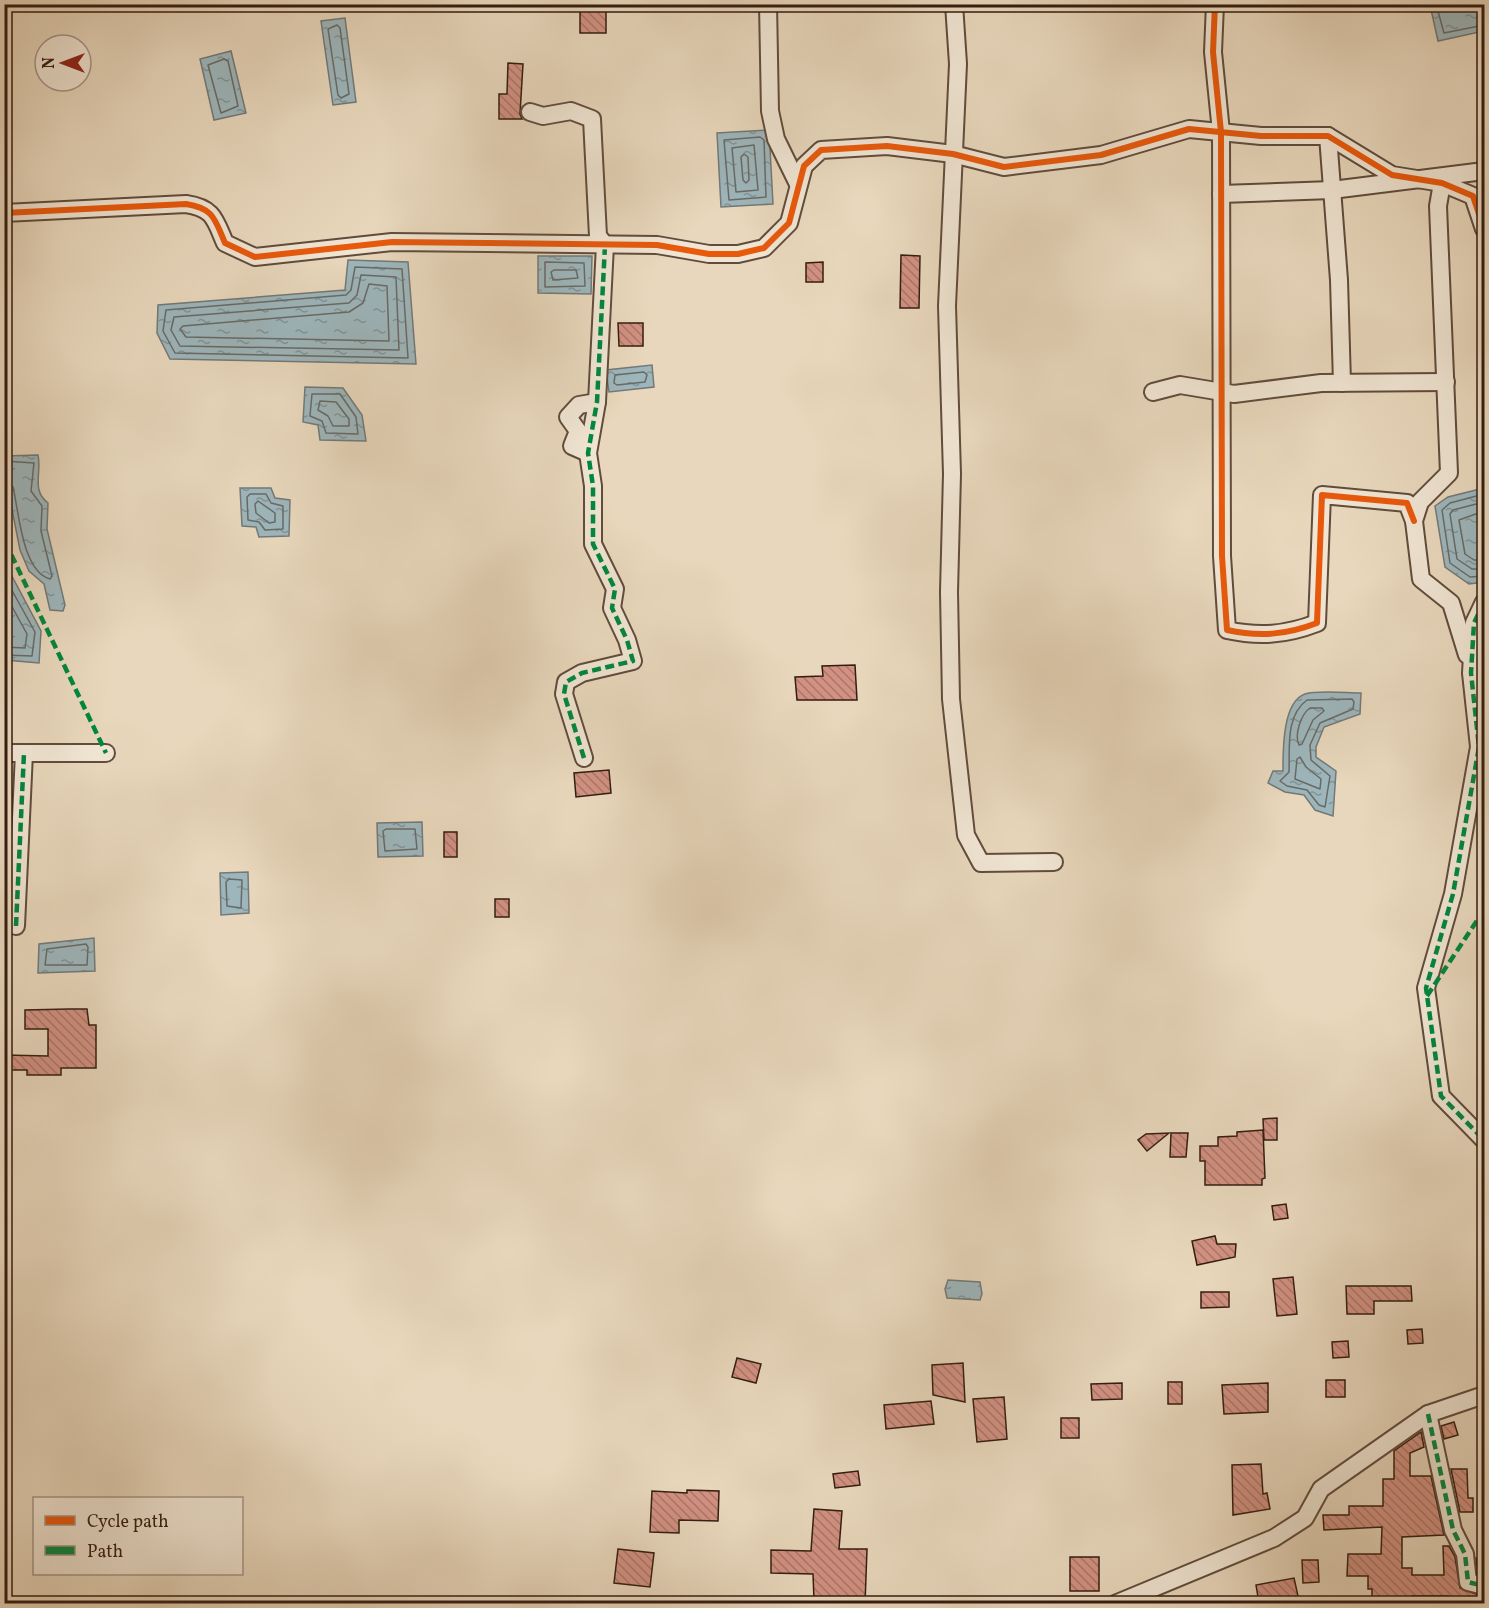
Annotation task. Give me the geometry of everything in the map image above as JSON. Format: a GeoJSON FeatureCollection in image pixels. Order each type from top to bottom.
{"type":"FeatureCollection","features":[{"type":"Feature","properties":{"kind":"street"},"geometry":{"type":"LineString","coordinates":[[768,4],[770,111],[776,139],[798,184]]}},
{"type":"Feature","properties":{"kind":"street"},"geometry":{"type":"LineString","coordinates":[[954,4],[958,64],[947,306],[952,474],[949,592],[951,699],[966,835],[981,863],[1054,862]]}},
{"type":"Feature","properties":{"kind":"street"},"geometry":{"type":"LineString","coordinates":[[1215,4],[1214,52],[1221,132],[1222,556],[1227,630],[1253,636],[1294,632],[1317,623],[1322,495],[1407,503],[1414,521],[1421,579],[1451,603],[1463,638],[1471,673],[1479,747],[1453,894],[1425,988],[1441,1096],[1485,1140]]}},
{"type":"Feature","properties":{"kind":"street"},"geometry":{"type":"LineString","coordinates":[[530,112],[543,116],[571,111],[592,119],[598,236],[605,245],[597,402],[588,453],[593,486],[593,544],[615,589],[612,609],[627,640],[633,661],[582,673],[566,682],[564,694],[584,758]]}},
{"type":"Feature","properties":{"kind":"street"},"geometry":{"type":"LineString","coordinates":[[4,213],[186,204],[201,206],[212,214],[225,243],[255,257],[392,242],[657,245],[709,254],[738,254],[764,248],[789,223],[804,166],[821,150],[887,146],[953,154],[1005,167],[1101,155],[1189,129],[1261,136],[1328,136],[1392,175],[1442,183],[1473,196],[1485,229]]}},
{"type":"Feature","properties":{"kind":"street"},"geometry":{"type":"LineString","coordinates":[[1328,136],[1340,280],[1342,383]]}},
{"type":"Feature","properties":{"kind":"street"},"geometry":{"type":"LineString","coordinates":[[1221,194],[1332,190],[1485,171]]}},
{"type":"Feature","properties":{"kind":"street"},"geometry":{"type":"LineString","coordinates":[[1414,521],[1420,502],[1449,473],[1438,206],[1442,183]]}},
{"type":"Feature","properties":{"kind":"street"},"geometry":{"type":"LineString","coordinates":[[1153,392],[1180,385],[1234,394],[1342,383],[1446,382]]}},
{"type":"Feature","properties":{"kind":"street"},"geometry":{"type":"LineString","coordinates":[[588,453],[572,446],[578,431],[568,417],[579,405],[597,402]]}},
{"type":"Feature","properties":{"kind":"street"},"geometry":{"type":"LineString","coordinates":[[1471,673],[1474,622],[1485,602]]}},
{"type":"Feature","properties":{"kind":"street"},"geometry":{"type":"LineString","coordinates":[[4,753],[106,753]]}},
{"type":"Feature","properties":{"kind":"street"},"geometry":{"type":"LineString","coordinates":[[16,926],[24,753]]}},
{"type":"Feature","properties":{"kind":"street"},"geometry":{"type":"LineString","coordinates":[[1115,1604],[1274,1538],[1305,1518],[1321,1489],[1428,1414],[1485,1395]]}},
{"type":"Feature","properties":{"kind":"street"},"geometry":{"type":"LineString","coordinates":[[1428,1414],[1454,1530],[1465,1554],[1468,1582],[1485,1586]]}},
{"type":"Feature","properties":{"kind":"water"},"geometry":{"type":"Polygon","coordinates":[[[1430,5],[1484,5],[1484,31],[1438,41],[1430,5]]]}},
{"type":"Feature","properties":{"kind":"water"},"geometry":{"type":"Polygon","coordinates":[[[345,18],[356,102],[333,105],[321,21],[345,18]]]}},
{"type":"Feature","properties":{"kind":"water"},"geometry":{"type":"Polygon","coordinates":[[[231,51],[246,113],[214,120],[200,59],[231,51]]]}},
{"type":"Feature","properties":{"kind":"water"},"geometry":{"type":"Polygon","coordinates":[[[769,130],[773,204],[721,207],[717,133],[769,130]]]}},
{"type":"Feature","properties":{"kind":"water"},"geometry":{"type":"Polygon","coordinates":[[[538,256],[592,256],[591,294],[538,293],[538,256]]]}},
{"type":"Feature","properties":{"kind":"water"},"geometry":{"type":"Polygon","coordinates":[[[348,260],[408,262],[416,364],[170,359],[157,333],[158,305],[345,290],[348,260]]]}},
{"type":"Feature","properties":{"kind":"water"},"geometry":{"type":"Polygon","coordinates":[[[652,365],[654,387],[609,392],[606,370],[652,365]]]}},
{"type":"Feature","properties":{"kind":"water"},"geometry":{"type":"Polygon","coordinates":[[[305,387],[343,388],[362,415],[366,441],[320,440],[318,425],[303,422],[305,387]]]}},
{"type":"Feature","properties":{"kind":"water"},"geometry":{"type":"Polygon","coordinates":[[[38,455],[38,487],[48,503],[47,529],[65,605],[63,611],[50,610],[44,584],[29,571],[20,550],[5,474],[5,456],[38,455]]]}},
{"type":"Feature","properties":{"kind":"water"},"geometry":{"type":"Polygon","coordinates":[[[240,488],[271,488],[275,498],[290,500],[289,536],[259,537],[256,527],[242,526],[240,488]]]}},
{"type":"Feature","properties":{"kind":"water"},"geometry":{"type":"Polygon","coordinates":[[[1484,488],[1484,582],[1469,584],[1445,567],[1435,506],[1448,497],[1484,488]]]}},
{"type":"Feature","properties":{"kind":"water"},"geometry":{"type":"Polygon","coordinates":[[[5,563],[41,631],[39,663],[5,660],[5,563]]]}},
{"type":"Feature","properties":{"kind":"water"},"geometry":{"type":"Polygon","coordinates":[[[1317,692],[1361,693],[1360,714],[1324,727],[1316,747],[1316,757],[1336,771],[1333,816],[1315,810],[1304,795],[1285,792],[1268,783],[1273,771],[1283,771],[1285,728],[1297,699],[1305,694],[1317,692]]]}},
{"type":"Feature","properties":{"kind":"water"},"geometry":{"type":"Polygon","coordinates":[[[422,822],[423,856],[378,857],[377,823],[422,822]]]}},
{"type":"Feature","properties":{"kind":"water"},"geometry":{"type":"Polygon","coordinates":[[[248,872],[249,913],[221,915],[220,873],[248,872]]]}},
{"type":"Feature","properties":{"kind":"water"},"geometry":{"type":"Polygon","coordinates":[[[94,938],[95,971],[38,973],[39,944],[94,938]]]}},
{"type":"Feature","properties":{"kind":"water"},"geometry":{"type":"Polygon","coordinates":[[[948,1280],[980,1282],[982,1294],[980,1300],[947,1298],[945,1289],[948,1280]]]}},
{"type":"Feature","properties":{"kind":"building"},"geometry":{"type":"Polygon","coordinates":[[[580,7],[606,7],[606,33],[580,33],[580,7]]]}},
{"type":"Feature","properties":{"kind":"building"},"geometry":{"type":"Polygon","coordinates":[[[508,63],[523,64],[520,114],[522,119],[499,119],[499,94],[507,94],[508,63]]]}},
{"type":"Feature","properties":{"kind":"building"},"geometry":{"type":"Polygon","coordinates":[[[901,255],[920,256],[919,308],[900,308],[901,255]]]}},
{"type":"Feature","properties":{"kind":"building"},"geometry":{"type":"Polygon","coordinates":[[[823,262],[823,282],[806,282],[806,263],[823,262]]]}},
{"type":"Feature","properties":{"kind":"building"},"geometry":{"type":"Polygon","coordinates":[[[618,323],[643,323],[643,346],[619,346],[618,323]]]}},
{"type":"Feature","properties":{"kind":"building"},"geometry":{"type":"Polygon","coordinates":[[[855,665],[857,700],[797,700],[795,677],[823,676],[822,666],[855,665]]]}},
{"type":"Feature","properties":{"kind":"building"},"geometry":{"type":"Polygon","coordinates":[[[609,770],[611,793],[576,797],[574,773],[609,770]]]}},
{"type":"Feature","properties":{"kind":"building"},"geometry":{"type":"Polygon","coordinates":[[[444,832],[457,832],[457,857],[444,857],[444,832]]]}},
{"type":"Feature","properties":{"kind":"building"},"geometry":{"type":"Polygon","coordinates":[[[495,899],[509,899],[509,917],[495,917],[495,899]]]}},
{"type":"Feature","properties":{"kind":"building"},"geometry":{"type":"Polygon","coordinates":[[[87,1009],[89,1025],[96,1025],[96,1068],[61,1068],[61,1075],[27,1075],[27,1070],[4,1070],[4,1055],[48,1056],[48,1029],[25,1029],[25,1010],[87,1009]]]}},
{"type":"Feature","properties":{"kind":"building"},"geometry":{"type":"Polygon","coordinates":[[[1277,1118],[1277,1140],[1264,1140],[1263,1119],[1277,1118]]]}},
{"type":"Feature","properties":{"kind":"building"},"geometry":{"type":"Polygon","coordinates":[[[1263,1130],[1265,1178],[1262,1179],[1262,1185],[1205,1185],[1205,1161],[1200,1161],[1200,1146],[1218,1146],[1218,1137],[1237,1136],[1237,1132],[1263,1130]]]}},
{"type":"Feature","properties":{"kind":"building"},"geometry":{"type":"Polygon","coordinates":[[[1169,1133],[1147,1151],[1138,1140],[1146,1134],[1169,1133]]]}},
{"type":"Feature","properties":{"kind":"building"},"geometry":{"type":"Polygon","coordinates":[[[1171,1133],[1188,1133],[1186,1157],[1170,1157],[1171,1133]]]}},
{"type":"Feature","properties":{"kind":"building"},"geometry":{"type":"Polygon","coordinates":[[[1286,1204],[1288,1218],[1274,1220],[1272,1206],[1286,1204]]]}},
{"type":"Feature","properties":{"kind":"building"},"geometry":{"type":"Polygon","coordinates":[[[1215,1236],[1217,1244],[1236,1244],[1235,1257],[1197,1265],[1192,1241],[1215,1236]]]}},
{"type":"Feature","properties":{"kind":"building"},"geometry":{"type":"Polygon","coordinates":[[[1293,1277],[1297,1314],[1277,1316],[1273,1279],[1293,1277]]]}},
{"type":"Feature","properties":{"kind":"building"},"geometry":{"type":"Polygon","coordinates":[[[1346,1286],[1411,1286],[1412,1301],[1374,1301],[1374,1314],[1347,1314],[1346,1286]]]}},
{"type":"Feature","properties":{"kind":"building"},"geometry":{"type":"Polygon","coordinates":[[[1201,1292],[1229,1292],[1229,1307],[1201,1308],[1201,1292]]]}},
{"type":"Feature","properties":{"kind":"building"},"geometry":{"type":"Polygon","coordinates":[[[1422,1329],[1423,1343],[1408,1344],[1407,1330],[1422,1329]]]}},
{"type":"Feature","properties":{"kind":"building"},"geometry":{"type":"Polygon","coordinates":[[[1348,1341],[1349,1357],[1333,1358],[1332,1342],[1348,1341]]]}},
{"type":"Feature","properties":{"kind":"building"},"geometry":{"type":"Polygon","coordinates":[[[737,1358],[761,1364],[756,1383],[732,1377],[737,1358]]]}},
{"type":"Feature","properties":{"kind":"building"},"geometry":{"type":"Polygon","coordinates":[[[963,1363],[965,1402],[933,1395],[932,1365],[963,1363]]]}},
{"type":"Feature","properties":{"kind":"building"},"geometry":{"type":"Polygon","coordinates":[[[1326,1380],[1345,1380],[1345,1397],[1326,1397],[1326,1380]]]}},
{"type":"Feature","properties":{"kind":"building"},"geometry":{"type":"Polygon","coordinates":[[[1168,1382],[1182,1382],[1182,1404],[1168,1404],[1168,1382]]]}},
{"type":"Feature","properties":{"kind":"building"},"geometry":{"type":"Polygon","coordinates":[[[1122,1383],[1122,1399],[1092,1400],[1091,1384],[1122,1383]]]}},
{"type":"Feature","properties":{"kind":"building"},"geometry":{"type":"Polygon","coordinates":[[[1268,1383],[1268,1412],[1224,1414],[1222,1385],[1268,1383]]]}},
{"type":"Feature","properties":{"kind":"building"},"geometry":{"type":"Polygon","coordinates":[[[1004,1397],[1007,1439],[977,1442],[973,1399],[1004,1397]]]}},
{"type":"Feature","properties":{"kind":"building"},"geometry":{"type":"Polygon","coordinates":[[[931,1401],[934,1424],[886,1429],[884,1405],[931,1401]]]}},
{"type":"Feature","properties":{"kind":"building"},"geometry":{"type":"Polygon","coordinates":[[[1061,1418],[1079,1418],[1079,1438],[1061,1438],[1061,1418]]]}},
{"type":"Feature","properties":{"kind":"building"},"geometry":{"type":"Polygon","coordinates":[[[1454,1422],[1458,1435],[1444,1439],[1441,1426],[1454,1422]]]}},
{"type":"Feature","properties":{"kind":"building"},"geometry":{"type":"Polygon","coordinates":[[[1421,1432],[1424,1447],[1410,1453],[1410,1476],[1431,1476],[1444,1535],[1402,1537],[1402,1568],[1412,1568],[1412,1575],[1444,1575],[1443,1546],[1449,1546],[1455,1557],[1460,1588],[1481,1596],[1481,1604],[1448,1604],[1448,1596],[1412,1596],[1412,1602],[1372,1602],[1372,1589],[1368,1589],[1368,1576],[1347,1576],[1348,1554],[1381,1554],[1382,1527],[1324,1530],[1323,1515],[1349,1515],[1349,1506],[1383,1506],[1383,1479],[1394,1479],[1394,1451],[1421,1432]]]}},
{"type":"Feature","properties":{"kind":"building"},"geometry":{"type":"Polygon","coordinates":[[[1261,1464],[1263,1494],[1267,1493],[1270,1509],[1233,1515],[1232,1465],[1261,1464]]]}},
{"type":"Feature","properties":{"kind":"building"},"geometry":{"type":"Polygon","coordinates":[[[1451,1469],[1467,1469],[1468,1498],[1473,1498],[1473,1512],[1460,1512],[1451,1469]]]}},
{"type":"Feature","properties":{"kind":"building"},"geometry":{"type":"Polygon","coordinates":[[[858,1471],[860,1485],[835,1488],[833,1474],[858,1471]]]}},
{"type":"Feature","properties":{"kind":"building"},"geometry":{"type":"Polygon","coordinates":[[[687,1490],[719,1491],[718,1521],[679,1520],[679,1533],[650,1532],[652,1491],[687,1493],[687,1490]]]}},
{"type":"Feature","properties":{"kind":"building"},"geometry":{"type":"Polygon","coordinates":[[[814,1509],[842,1511],[839,1549],[867,1549],[865,1604],[839,1604],[839,1598],[814,1600],[813,1574],[771,1573],[771,1550],[811,1551],[814,1509]]]}},
{"type":"Feature","properties":{"kind":"building"},"geometry":{"type":"Polygon","coordinates":[[[618,1549],[654,1553],[650,1587],[614,1583],[618,1549]]]}},
{"type":"Feature","properties":{"kind":"building"},"geometry":{"type":"Polygon","coordinates":[[[1070,1557],[1099,1557],[1099,1591],[1070,1591],[1070,1557]]]}},
{"type":"Feature","properties":{"kind":"building"},"geometry":{"type":"Polygon","coordinates":[[[1476,1558],[1482,1558],[1483,1575],[1478,1574],[1476,1558]]]}},
{"type":"Feature","properties":{"kind":"building"},"geometry":{"type":"Polygon","coordinates":[[[1302,1560],[1318,1560],[1319,1582],[1303,1583],[1302,1560]]]}},
{"type":"Feature","properties":{"kind":"building"},"geometry":{"type":"Polygon","coordinates":[[[1294,1578],[1298,1596],[1259,1603],[1256,1585],[1294,1578]]]}},
{"type":"Feature","properties":{"kind":"marked path"},"geometry":{"type":"LineString","coordinates":[[4,140],[10,148],[4,211]]}},
{"type":"Feature","properties":{"kind":"marked path"},"geometry":{"type":"LineString","coordinates":[[4,219],[9,329],[4,345]]}},
{"type":"Feature","properties":{"kind":"marked path"},"geometry":{"type":"LineString","coordinates":[[584,758],[564,694],[566,682],[582,673],[633,661],[627,640],[612,608],[615,589],[593,544],[593,486],[588,453],[597,402],[605,245]]}},
{"type":"Feature","properties":{"kind":"marked path"},"geometry":{"type":"LineString","coordinates":[[4,529],[11,554],[106,753]]}},
{"type":"Feature","properties":{"kind":"marked path"},"geometry":{"type":"LineString","coordinates":[[1484,602],[1474,623],[1471,673],[1479,747],[1453,894],[1426,988],[1441,1096],[1484,1140]]}},
{"type":"Feature","properties":{"kind":"marked path"},"geometry":{"type":"LineString","coordinates":[[16,926],[24,753]]}},
{"type":"Feature","properties":{"kind":"marked path"},"geometry":{"type":"LineString","coordinates":[[1427,996],[1484,910]]}},
{"type":"Feature","properties":{"kind":"marked path"},"geometry":{"type":"LineString","coordinates":[[1428,1414],[1453,1530],[1465,1554],[1468,1582],[1484,1586]]}},
{"type":"Feature","properties":{"kind":"cycle path"},"geometry":{"type":"LineString","coordinates":[[1215,4],[1213,52],[1221,132],[1222,556],[1227,630],[1250,634],[1272,634],[1317,623],[1322,495],[1407,503],[1414,521]]}},
{"type":"Feature","properties":{"kind":"cycle path"},"geometry":{"type":"LineString","coordinates":[[4,213],[186,204],[208,212],[216,222],[225,243],[255,257],[392,242],[657,245],[709,254],[738,254],[764,248],[789,223],[804,166],[821,150],[887,146],[953,154],[1004,167],[1101,155],[1189,129],[1261,136],[1328,136],[1392,175],[1442,183],[1473,196],[1484,229]]}}]}
